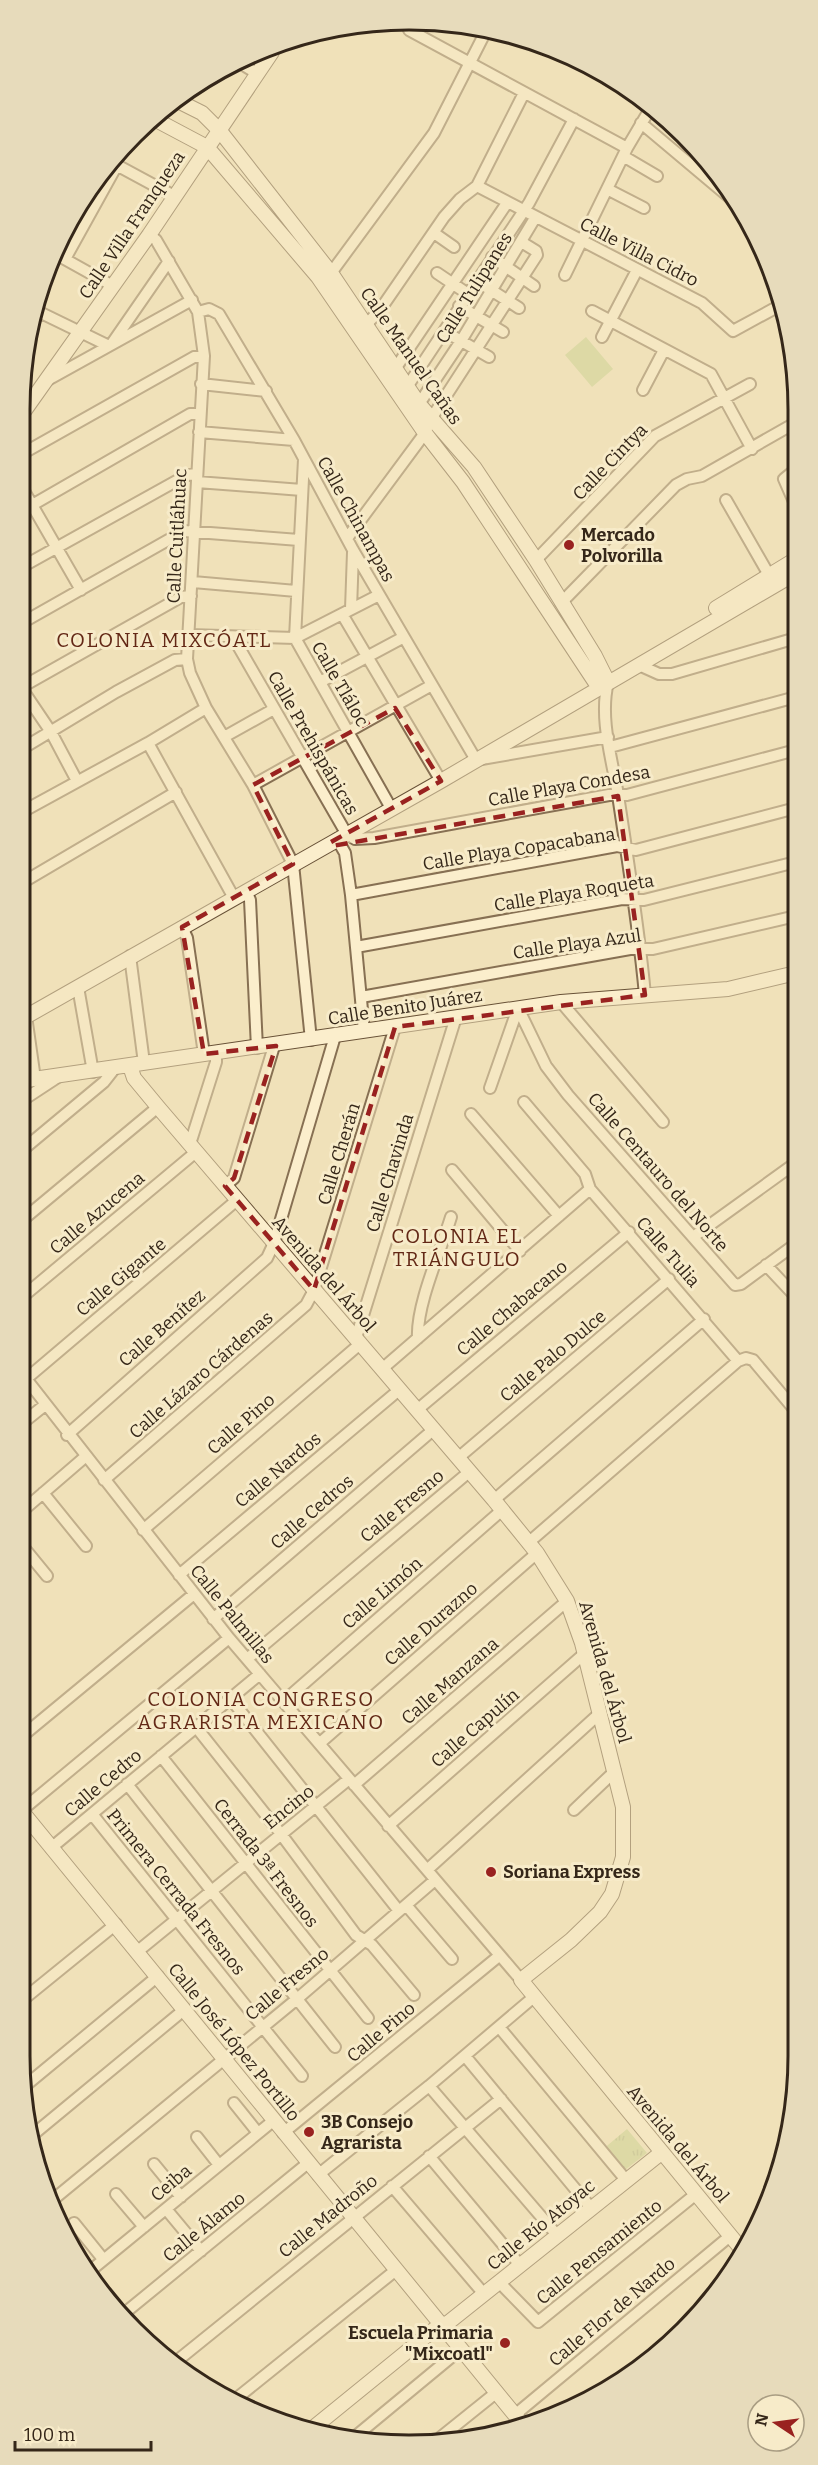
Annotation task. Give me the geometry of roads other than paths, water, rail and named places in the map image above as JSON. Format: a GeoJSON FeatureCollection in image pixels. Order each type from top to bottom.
{"type":"FeatureCollection","features":[{"type":"Feature","properties":{"kind":"street"},"geometry":{"type":"LineString","coordinates":[[414,30],[470,64],[574,119],[657,176]]}},
{"type":"Feature","properties":{"kind":"street"},"geometry":{"type":"LineString","coordinates":[[331,273],[434,133],[483,37]]}},
{"type":"Feature","properties":{"kind":"street","name":"Calle Villa Franqueza"},"geometry":{"type":"LineString","coordinates":[[30,403],[149,235],[269,57]]}},
{"type":"Feature","properties":{"kind":"street"},"geometry":{"type":"LineString","coordinates":[[246,67],[258,74]]}},
{"type":"Feature","properties":{"kind":"street"},"geometry":{"type":"LineString","coordinates":[[361,330],[380,310],[460,199],[477,186],[524,93]]}},
{"type":"Feature","properties":{"kind":"street","name":"Calle Manuel Cañas"},"geometry":{"type":"LineString","coordinates":[[184,104],[202,113],[220,131],[331,273],[361,330],[425,433],[463,482],[602,685]]}},
{"type":"Feature","properties":{"kind":"street"},"geometry":{"type":"LineString","coordinates":[[565,275],[625,152],[647,114]]}},
{"type":"Feature","properties":{"kind":"street"},"geometry":{"type":"LineString","coordinates":[[407,387],[523,211],[574,119]]}},
{"type":"Feature","properties":{"kind":"street","name":"Calle Manuel Cañas"},"geometry":{"type":"LineString","coordinates":[[161,122],[207,147],[395,369],[431,419],[474,467],[536,560],[561,603],[602,685]]}},
{"type":"Feature","properties":{"kind":"street"},"geometry":{"type":"LineString","coordinates":[[641,123],[715,185]]}},
{"type":"Feature","properties":{"kind":"street"},"geometry":{"type":"LineString","coordinates":[[118,166],[174,196]]}},
{"type":"Feature","properties":{"kind":"street","name":"Calle Villa Cidro"},"geometry":{"type":"LineString","coordinates":[[477,186],[702,303],[733,331],[774,309]]}},
{"type":"Feature","properties":{"kind":"street"},"geometry":{"type":"LineString","coordinates":[[607,189],[644,208]]}},
{"type":"Feature","properties":{"kind":"street"},"geometry":{"type":"LineString","coordinates":[[62,257],[99,191]]}},
{"type":"Feature","properties":{"kind":"street"},"geometry":{"type":"LineString","coordinates":[[395,369],[507,203]]}},
{"type":"Feature","properties":{"kind":"street","name":"Calle Tulipanes"},"geometry":{"type":"LineString","coordinates":[[419,404],[462,341],[523,243],[535,218]]}},
{"type":"Feature","properties":{"kind":"street"},"geometry":{"type":"LineString","coordinates":[[434,233],[454,247]]}},
{"type":"Feature","properties":{"kind":"street","name":"Calle Cuitláhuac"},"geometry":{"type":"LineString","coordinates":[[149,235],[156,240],[170,261],[198,312],[204,356],[187,659],[190,673],[206,708],[253,785],[293,864]]}},
{"type":"Feature","properties":{"kind":"street"},"geometry":{"type":"LineString","coordinates":[[486,236],[499,246]]}},
{"type":"Feature","properties":{"kind":"street"},"geometry":{"type":"LineString","coordinates":[[348,537],[425,433],[431,419],[537,255],[536,251],[523,243]]}},
{"type":"Feature","properties":{"kind":"street"},"geometry":{"type":"LineString","coordinates":[[62,257],[113,286]]}},
{"type":"Feature","properties":{"kind":"street"},"geometry":{"type":"LineString","coordinates":[[492,257],[534,286]]}},
{"type":"Feature","properties":{"kind":"street"},"geometry":{"type":"LineString","coordinates":[[110,344],[170,261]]}},
{"type":"Feature","properties":{"kind":"street"},"geometry":{"type":"LineString","coordinates":[[602,337],[637,270]]}},
{"type":"Feature","properties":{"kind":"street"},"geometry":{"type":"LineString","coordinates":[[437,273],[468,294]]}},
{"type":"Feature","properties":{"kind":"street"},"geometry":{"type":"LineString","coordinates":[[477,281],[519,308]]}},
{"type":"Feature","properties":{"kind":"street"},"geometry":{"type":"LineString","coordinates":[[45,382],[192,300]]}},
{"type":"Feature","properties":{"kind":"street"},"geometry":{"type":"LineString","coordinates":[[459,306],[503,332]]}},
{"type":"Feature","properties":{"kind":"street","name":"Calle Chinampas"},"geometry":{"type":"LineString","coordinates":[[198,312],[209,309],[219,314],[294,440],[353,550],[476,760]]}},
{"type":"Feature","properties":{"kind":"street"},"geometry":{"type":"LineString","coordinates":[[592,311],[664,350],[704,368],[711,374],[726,397],[752,449]]}},
{"type":"Feature","properties":{"kind":"street"},"geometry":{"type":"LineString","coordinates":[[42,313],[80,334],[110,344]]}},
{"type":"Feature","properties":{"kind":"street"},"geometry":{"type":"LineString","coordinates":[[420,331],[436,343]]}},
{"type":"Feature","properties":{"kind":"street"},"geometry":{"type":"LineString","coordinates":[[444,331],[489,357]]}},
{"type":"Feature","properties":{"kind":"street"},"geometry":{"type":"LineString","coordinates":[[643,390],[664,350]]}},
{"type":"Feature","properties":{"kind":"street"},"geometry":{"type":"LineString","coordinates":[[30,449],[194,357],[204,356]]}},
{"type":"Feature","properties":{"kind":"street"},"geometry":{"type":"LineString","coordinates":[[201,384],[266,392]]}},
{"type":"Feature","properties":{"kind":"street","name":"Calle Cintya"},"geometry":{"type":"LineString","coordinates":[[536,560],[655,436],[750,384]]}},
{"type":"Feature","properties":{"kind":"street"},"geometry":{"type":"LineString","coordinates":[[30,507],[190,414],[200,414]]}},
{"type":"Feature","properties":{"kind":"street"},"geometry":{"type":"LineString","coordinates":[[561,603],[676,485],[687,479],[702,476],[788,427]]}},
{"type":"Feature","properties":{"kind":"street"},"geometry":{"type":"LineString","coordinates":[[199,432],[294,440]]}},
{"type":"Feature","properties":{"kind":"street","name":"Calle Tláloc"},"geometry":{"type":"LineString","coordinates":[[304,459],[295,638],[391,808]]}},
{"type":"Feature","properties":{"kind":"street"},"geometry":{"type":"LineString","coordinates":[[30,563],[187,474],[197,478],[302,490]]}},
{"type":"Feature","properties":{"kind":"street"},"geometry":{"type":"LineString","coordinates":[[788,476],[784,479],[788,488]]}},
{"type":"Feature","properties":{"kind":"street"},"geometry":{"type":"LineString","coordinates":[[30,500],[81,590]]}},
{"type":"Feature","properties":{"kind":"street"},"geometry":{"type":"LineString","coordinates":[[726,500],[769,575]]}},
{"type":"Feature","properties":{"kind":"street"},"geometry":{"type":"LineString","coordinates":[[30,618],[184,531],[299,540]]}},
{"type":"Feature","properties":{"kind":"street"},"geometry":{"type":"LineString","coordinates":[[353,550],[346,611],[367,657],[395,708],[441,781]]}},
{"type":"Feature","properties":{"kind":"street"},"geometry":{"type":"LineString","coordinates":[[756,590],[769,575],[788,564]]}},
{"type":"Feature","properties":{"kind":"street"},"geometry":{"type":"LineString","coordinates":[[602,685],[684,632],[756,590],[788,576]]}},
{"type":"Feature","properties":{"kind":"street"},"geometry":{"type":"LineString","coordinates":[[193,582],[296,591]]}},
{"type":"Feature","properties":{"kind":"street"},"geometry":{"type":"LineString","coordinates":[[189,635],[295,638],[379,595]]}},
{"type":"Feature","properties":{"kind":"street"},"geometry":{"type":"LineString","coordinates":[[30,681],[181,597],[191,596]]}},
{"type":"Feature","properties":{"kind":"street"},"geometry":{"type":"LineString","coordinates":[[30,1014],[441,781],[639,665],[684,632]]}},
{"type":"Feature","properties":{"kind":"street","name":"Calle Prehispánicas"},"geometry":{"type":"LineString","coordinates":[[233,637],[302,758],[342,836],[351,895],[364,1032]]}},
{"type":"Feature","properties":{"kind":"street"},"geometry":{"type":"LineString","coordinates":[[320,682],[404,637]]}},
{"type":"Feature","properties":{"kind":"street"},"geometry":{"type":"LineString","coordinates":[[639,665],[659,674],[672,674],[788,640]]}},
{"type":"Feature","properties":{"kind":"street"},"geometry":{"type":"LineString","coordinates":[[30,744],[116,692],[175,660],[187,659]]}},
{"type":"Feature","properties":{"kind":"street"},"geometry":{"type":"LineString","coordinates":[[602,685],[645,995]]}},
{"type":"Feature","properties":{"kind":"street"},"geometry":{"type":"LineString","coordinates":[[253,785],[432,686]]}},
{"type":"Feature","properties":{"kind":"street"},"geometry":{"type":"LineString","coordinates":[[476,760],[609,742],[788,699]]}},
{"type":"Feature","properties":{"kind":"street"},"geometry":{"type":"LineString","coordinates":[[30,702],[51,732],[77,781]]}},
{"type":"Feature","properties":{"kind":"street"},"geometry":{"type":"LineString","coordinates":[[30,807],[148,743],[206,708]]}},
{"type":"Feature","properties":{"kind":"street"},"geometry":{"type":"LineString","coordinates":[[224,737],[274,709]]}},
{"type":"Feature","properties":{"kind":"street"},"geometry":{"type":"LineString","coordinates":[[148,743],[240,895],[250,900],[257,1048]]}},
{"type":"Feature","properties":{"kind":"street","name":"Calle Playa Condesa"},"geometry":{"type":"LineString","coordinates":[[342,836],[355,839],[374,838],[609,795],[618,796],[788,752]]}},
{"type":"Feature","properties":{"kind":"street"},"geometry":{"type":"LineString","coordinates":[[30,876],[176,792]]}},
{"type":"Feature","properties":{"kind":"street","name":"Calle Playa Copacabana"},"geometry":{"type":"LineString","coordinates":[[351,895],[617,846],[636,850],[788,810]]}},
{"type":"Feature","properties":{"kind":"street"},"geometry":{"type":"LineString","coordinates":[[293,864],[311,1040]]}},
{"type":"Feature","properties":{"kind":"street","name":"Calle Playa Roqueta"},"geometry":{"type":"LineString","coordinates":[[356,947],[622,899],[633,901],[788,864]]}},
{"type":"Feature","properties":{"kind":"street","name":"Calle Playa Azul"},"geometry":{"type":"LineString","coordinates":[[361,996],[640,948],[652,949],[788,918]]}},
{"type":"Feature","properties":{"kind":"street"},"geometry":{"type":"LineString","coordinates":[[182,927],[210,1054],[216,1062],[193,1148]]}},
{"type":"Feature","properties":{"kind":"street"},"geometry":{"type":"LineString","coordinates":[[130,956],[137,1065]]}},
{"type":"Feature","properties":{"kind":"street","name":"Calle Benito Juárez"},"geometry":{"type":"LineString","coordinates":[[30,1080],[274,1046],[561,1002],[728,989],[788,975]]}},
{"type":"Feature","properties":{"kind":"street"},"geometry":{"type":"LineString","coordinates":[[78,987],[93,1072]]}},
{"type":"Feature","properties":{"kind":"street"},"geometry":{"type":"LineString","coordinates":[[561,1002],[663,1122]]}},
{"type":"Feature","properties":{"kind":"street"},"geometry":{"type":"LineString","coordinates":[[490,1088],[518,1008]]}},
{"type":"Feature","properties":{"kind":"street","name":"Calle Centauro del Norte"},"geometry":{"type":"LineString","coordinates":[[518,1008],[546,1066],[568,1095],[735,1285],[741,1284],[766,1265]]}},
{"type":"Feature","properties":{"kind":"street","name":"Calle Chavinda"},"geometry":{"type":"LineString","coordinates":[[358,1341],[456,1017]]}},
{"type":"Feature","properties":{"kind":"street","name":"Calle Cherán"},"geometry":{"type":"LineString","coordinates":[[314,1290],[395,1027]]}},
{"type":"Feature","properties":{"kind":"street","name":"Calle Benítez"},"geometry":{"type":"LineString","coordinates":[[67,1435],[267,1258],[274,1243],[335,1036]]}},
{"type":"Feature","properties":{"kind":"street"},"geometry":{"type":"LineString","coordinates":[[225,1186],[234,1178],[274,1046]]}},
{"type":"Feature","properties":{"kind":"street"},"geometry":{"type":"LineString","coordinates":[[30,1054],[35,1079]]}},
{"type":"Feature","properties":{"kind":"street","name":"Avenida del Árbol"},"geometry":{"type":"LineString","coordinates":[[137,1065],[134,1078],[498,1505],[533,1548],[567,1601],[584,1654],[623,1807],[623,1857],[612,1894],[600,1912],[571,1940],[521,1980],[738,2245]]}},
{"type":"Feature","properties":{"kind":"street"},"geometry":{"type":"LineString","coordinates":[[30,1144],[104,1082],[115,1068]]}},
{"type":"Feature","properties":{"kind":"street"},"geometry":{"type":"LineString","coordinates":[[30,1093],[61,1076]]}},
{"type":"Feature","properties":{"kind":"street","name":"Calle Tulia"},"geometry":{"type":"LineString","coordinates":[[524,1102],[585,1174],[590,1189],[738,1361],[746,1358],[753,1360],[788,1402]]}},
{"type":"Feature","properties":{"kind":"street"},"geometry":{"type":"LineString","coordinates":[[30,1214],[158,1107]]}},
{"type":"Feature","properties":{"kind":"street"},"geometry":{"type":"LineString","coordinates":[[471,1114],[559,1216]]}},
{"type":"Feature","properties":{"kind":"street","name":"Calle Azucena"},"geometry":{"type":"LineString","coordinates":[[30,1290],[193,1148]]}},
{"type":"Feature","properties":{"kind":"street"},"geometry":{"type":"LineString","coordinates":[[693,1237],[788,1168]]}},
{"type":"Feature","properties":{"kind":"street"},"geometry":{"type":"LineString","coordinates":[[452,1170],[520,1251]]}},
{"type":"Feature","properties":{"kind":"street"},"geometry":{"type":"LineString","coordinates":[[382,1369],[590,1189]]}},
{"type":"Feature","properties":{"kind":"street","name":"Calle Gigante"},"geometry":{"type":"LineString","coordinates":[[30,1369],[237,1200]]}},
{"type":"Feature","properties":{"kind":"street"},"geometry":{"type":"LineString","coordinates":[[418,1338],[417,1325],[452,1217]]}},
{"type":"Feature","properties":{"kind":"street","name":"Calle Chabacano"},"geometry":{"type":"LineString","coordinates":[[417,1410],[629,1232]]}},
{"type":"Feature","properties":{"kind":"street"},"geometry":{"type":"LineString","coordinates":[[788,1249],[766,1265],[788,1288]]}},
{"type":"Feature","properties":{"kind":"street","name":"Calle Palo Dulce"},"geometry":{"type":"LineString","coordinates":[[458,1458],[669,1279]]}},
{"type":"Feature","properties":{"kind":"street","name":"Calle Lázaro Cárdenas"},"geometry":{"type":"LineString","coordinates":[[104,1480],[306,1305],[314,1290]]}},
{"type":"Feature","properties":{"kind":"street","name":"Calle Limón"},"geometry":{"type":"LineString","coordinates":[[284,1701],[704,1319]]}},
{"type":"Feature","properties":{"kind":"street","name":"Calle Pino"},"geometry":{"type":"LineString","coordinates":[[143,1530],[358,1341]]}},
{"type":"Feature","properties":{"kind":"street","name":"Calle Durazno"},"geometry":{"type":"LineString","coordinates":[[320,1743],[738,1361]]}},
{"type":"Feature","properties":{"kind":"street","name":"Calle Palmillas"},"geometry":{"type":"LineString","coordinates":[[30,1385],[67,1435],[213,1619],[521,1980]]}},
{"type":"Feature","properties":{"kind":"street","name":"Calle Nardos"},"geometry":{"type":"LineString","coordinates":[[179,1575],[399,1390]]}},
{"type":"Feature","properties":{"kind":"street"},"geometry":{"type":"LineString","coordinates":[[30,1417],[45,1405]]}},
{"type":"Feature","properties":{"kind":"street","name":"Calle Cedros"},"geometry":{"type":"LineString","coordinates":[[213,1619],[433,1430]]}},
{"type":"Feature","properties":{"kind":"street"},"geometry":{"type":"LineString","coordinates":[[30,1504],[85,1456]]}},
{"type":"Feature","properties":{"kind":"street","name":"Calle Fresno"},"geometry":{"type":"LineString","coordinates":[[247,1659],[469,1472]]}},
{"type":"Feature","properties":{"kind":"street"},"geometry":{"type":"LineString","coordinates":[[43,1493],[86,1546]]}},
{"type":"Feature","properties":{"kind":"street"},"geometry":{"type":"LineString","coordinates":[[30,1555],[47,1576]]}},
{"type":"Feature","properties":{"kind":"street"},"geometry":{"type":"LineString","coordinates":[[30,1730],[194,1594]]}},
{"type":"Feature","properties":{"kind":"street","name":"Calle Manzana"},"geometry":{"type":"LineString","coordinates":[[351,1782],[567,1601]]}},
{"type":"Feature","properties":{"kind":"street"},"geometry":{"type":"LineString","coordinates":[[30,1808],[229,1638]]}},
{"type":"Feature","properties":{"kind":"street","name":"Calle Capulín"},"geometry":{"type":"LineString","coordinates":[[388,1826],[584,1654]]}},
{"type":"Feature","properties":{"kind":"street","name":"Calle Cedro"},"geometry":{"type":"LineString","coordinates":[[51,1848],[260,1674]]}},
{"type":"Feature","properties":{"kind":"street"},"geometry":{"type":"LineString","coordinates":[[231,1698],[315,1807],[403,1908],[453,1959]]}},
{"type":"Feature","properties":{"kind":"street"},"geometry":{"type":"LineString","coordinates":[[427,1870],[599,1714]]}},
{"type":"Feature","properties":{"kind":"street"},"geometry":{"type":"LineString","coordinates":[[196,1727],[281,1834],[356,1935],[372,1945],[414,1995]]}},
{"type":"Feature","properties":{"kind":"street","name":"Cerrada 3ª Fresnos"},"geometry":{"type":"LineString","coordinates":[[161,1756],[368,2018]]}},
{"type":"Feature","properties":{"kind":"street"},"geometry":{"type":"LineString","coordinates":[[574,1810],[615,1771]]}},
{"type":"Feature","properties":{"kind":"street","name":"Encino"},"geometry":{"type":"LineString","coordinates":[[138,1951],[315,1807],[351,1782]]}},
{"type":"Feature","properties":{"kind":"street"},"geometry":{"type":"LineString","coordinates":[[127,1784],[335,2047]]}},
{"type":"Feature","properties":{"kind":"street","name":"Primera Cerrada Fresnos"},"geometry":{"type":"LineString","coordinates":[[92,1814],[178,1918],[261,2027],[302,2076]]}},
{"type":"Feature","properties":{"kind":"street","name":"Calle José López Portillo"},"geometry":{"type":"LineString","coordinates":[[30,1824],[116,1924],[273,2121],[519,2419]]}},
{"type":"Feature","properties":{"kind":"street","name":"Calle Fresno"},"geometry":{"type":"LineString","coordinates":[[57,2196],[297,1999],[435,1880]]}},
{"type":"Feature","properties":{"kind":"street"},"geometry":{"type":"LineString","coordinates":[[30,1994],[116,1924]]}},
{"type":"Feature","properties":{"kind":"street","name":"Calle Pino"},"geometry":{"type":"LineString","coordinates":[[283,2133],[499,1956]]}},
{"type":"Feature","properties":{"kind":"street"},"geometry":{"type":"LineString","coordinates":[[31,2081],[158,1976]]}},
{"type":"Feature","properties":{"kind":"street"},"geometry":{"type":"LineString","coordinates":[[318,2175],[429,2086],[535,1996]]}},
{"type":"Feature","properties":{"kind":"street"},"geometry":{"type":"LineString","coordinates":[[37,2131],[185,2009]]}},
{"type":"Feature","properties":{"kind":"street"},"geometry":{"type":"LineString","coordinates":[[499,2027],[626,2181]]}},
{"type":"Feature","properties":{"kind":"street"},"geometry":{"type":"LineString","coordinates":[[465,2056],[591,2208]]}},
{"type":"Feature","properties":{"kind":"street"},"geometry":{"type":"LineString","coordinates":[[429,2086],[556,2235]]}},
{"type":"Feature","properties":{"kind":"street","name":"Calle Madroño"},"geometry":{"type":"LineString","coordinates":[[180,2358],[501,2099]]}},
{"type":"Feature","properties":{"kind":"street"},"geometry":{"type":"LineString","coordinates":[[234,2103],[258,2133]]}},
{"type":"Feature","properties":{"kind":"street","name":"Ceiba"},"geometry":{"type":"LineString","coordinates":[[94,2267],[273,2121]]}},
{"type":"Feature","properties":{"kind":"street"},"geometry":{"type":"LineString","coordinates":[[197,2137],[219,2165]]}},
{"type":"Feature","properties":{"kind":"street","name":"Calle Río Atoyac"},"geometry":{"type":"LineString","coordinates":[[318,2424],[436,2328],[500,2282],[556,2235],[662,2153]]}},
{"type":"Feature","properties":{"kind":"street"},"geometry":{"type":"LineString","coordinates":[[429,2156],[520,2265]]}},
{"type":"Feature","properties":{"kind":"street","name":"Calle Álamo"},"geometry":{"type":"LineString","coordinates":[[128,2310],[308,2163]]}},
{"type":"Feature","properties":{"kind":"street"},"geometry":{"type":"LineString","coordinates":[[154,2164],[181,2197]]}},
{"type":"Feature","properties":{"kind":"street"},"geometry":{"type":"LineString","coordinates":[[392,2186],[484,2294]]}},
{"type":"Feature","properties":{"kind":"street"},"geometry":{"type":"LineString","coordinates":[[116,2194],[144,2227]]}},
{"type":"Feature","properties":{"kind":"street","name":"Calle Pensamiento"},"geometry":{"type":"LineString","coordinates":[[500,2282],[533,2321],[538,2322],[696,2194]]}},
{"type":"Feature","properties":{"kind":"street"},"geometry":{"type":"LineString","coordinates":[[166,2209],[201,2251]]}},
{"type":"Feature","properties":{"kind":"street"},"geometry":{"type":"LineString","coordinates":[[74,2223],[103,2259]]}},
{"type":"Feature","properties":{"kind":"street","name":"Calle Flor de Nardo"},"geometry":{"type":"LineString","coordinates":[[523,2417],[730,2236]]}},
{"type":"Feature","properties":{"kind":"street"},"geometry":{"type":"LineString","coordinates":[[240,2395],[396,2270]]}},
{"type":"Feature","properties":{"kind":"street"},"geometry":{"type":"LineString","coordinates":[[361,2432],[461,2349]]}},
{"type":"Feature","properties":{"kind":"street"},"geometry":{"type":"LineString","coordinates":[[446,2433],[497,2392]]}},
{"type":"Feature","properties":{"kind":"place","name":"Mercado Polvorilla"},"geometry":{"type":"Point","coordinates":[569,545]}},
{"type":"Feature","properties":{"kind":"place","name":"Soriana Express"},"geometry":{"type":"Point","coordinates":[491,1872]}},
{"type":"Feature","properties":{"kind":"place","name":"3B Consejo Agrarista"},"geometry":{"type":"Point","coordinates":[309,2132]}},
{"type":"Feature","properties":{"kind":"place","name":"Escuela Primaria \"Mixcoatl\""},"geometry":{"type":"Point","coordinates":[505,2343]}},
{"type":"Feature","properties":{"kind":"district","name":"COLONIA MIXCÓATL"},"geometry":{"type":"Point","coordinates":[164,640]}},
{"type":"Feature","properties":{"kind":"district","name":"COLONIA EL TRIÁNGULO"},"geometry":{"type":"Point","coordinates":[457,1248]}},
{"type":"Feature","properties":{"kind":"district","name":"COLONIA CONGRESO AGRARISTA MEXICANO"},"geometry":{"type":"Point","coordinates":[261,1710]}}]}
